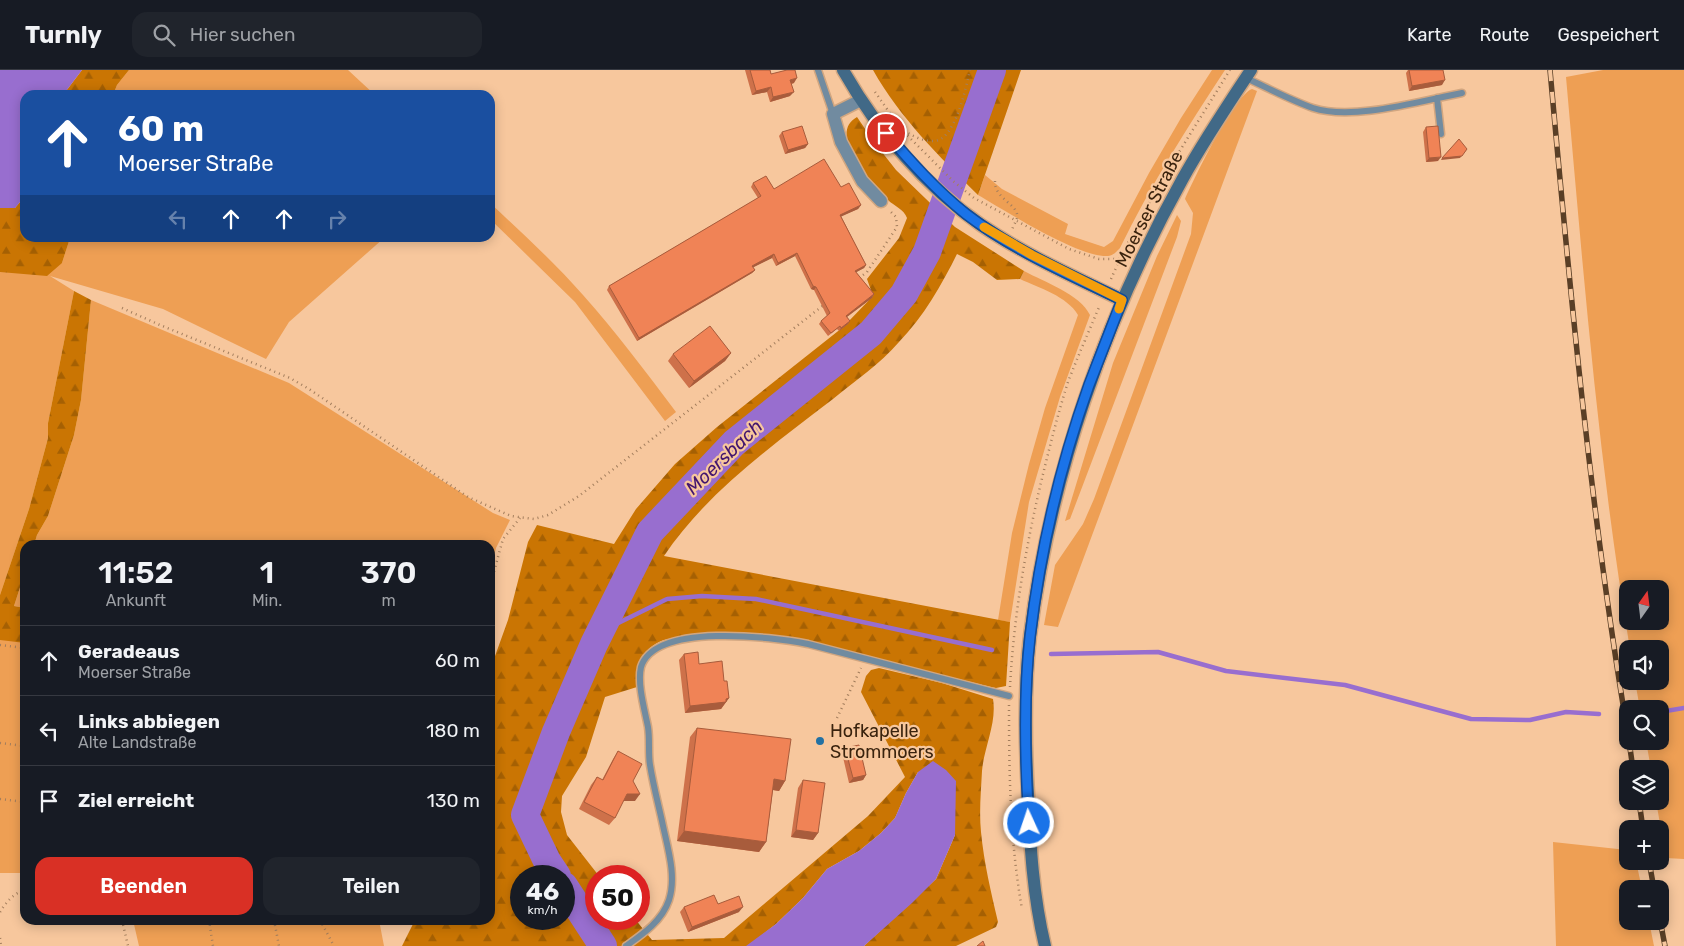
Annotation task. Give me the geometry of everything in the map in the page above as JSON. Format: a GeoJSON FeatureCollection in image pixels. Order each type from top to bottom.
{"type":"FeatureCollection","features":[{"type":"Feature","properties":{"kind":"main road"},"geometry":{"type":"LineString","coordinates":[[844,70],[861,100],[886,133],[928,180],[965,213],[1032,255],[1122,300]]}},
{"type":"Feature","properties":{"kind":"main road","name":"Moerser Straße"},"geometry":{"type":"LineString","coordinates":[[1044,946],[1032,869],[1026,750],[1026,694],[1030,638],[1036,595],[1055,503],[1072,439],[1089,386],[1122,300],[1181,181],[1248,74]]}},
{"type":"Feature","properties":{"kind":"street"},"geometry":{"type":"LineString","coordinates":[[861,100],[833,114],[841,142],[862,180],[881,202]]}},
{"type":"Feature","properties":{"kind":"lane"},"geometry":{"type":"LineString","coordinates":[[818,70],[833,114]]}},
{"type":"Feature","properties":{"kind":"lane"},"geometry":{"type":"LineString","coordinates":[[1248,74],[1314,108],[1342,113],[1386,108],[1462,93]]}},
{"type":"Feature","properties":{"kind":"lane"},"geometry":{"type":"LineString","coordinates":[[1436,98],[1441,134]]}},
{"type":"Feature","properties":{"kind":"lane"},"geometry":{"type":"LineString","coordinates":[[626,946],[649,929],[661,916],[669,900],[672,881],[669,856],[650,765],[648,728],[643,707],[640,674],[646,657],[652,650],[668,643],[714,635],[774,638],[808,644],[1009,696]]}},
{"type":"Feature","properties":{"kind":"path"},"geometry":{"type":"LineString","coordinates":[[902,130],[918,138],[934,142],[944,138],[954,122],[970,70]]}},
{"type":"Feature","properties":{"kind":"path"},"geometry":{"type":"LineString","coordinates":[[870,86],[902,130],[933,163],[974,198],[1069,249],[1099,260],[1120,259],[1150,200],[1230,70]]}},
{"type":"Feature","properties":{"kind":"path"},"geometry":{"type":"LineString","coordinates":[[995,181],[995,188],[998,194],[1018,216],[1007,241]]}},
{"type":"Feature","properties":{"kind":"path"},"geometry":{"type":"LineString","coordinates":[[859,278],[867,272],[897,227],[896,217],[881,202]]}},
{"type":"Feature","properties":{"kind":"path"},"geometry":{"type":"LineString","coordinates":[[122,308],[290,378],[310,389],[468,497],[511,516],[534,519],[548,515],[579,496],[828,302]]}},
{"type":"Feature","properties":{"kind":"path"},"geometry":{"type":"LineString","coordinates":[[495,568],[503,539],[520,518]]}},
{"type":"Feature","properties":{"kind":"path"},"geometry":{"type":"LineString","coordinates":[[0,645],[20,647]]}},
{"type":"Feature","properties":{"kind":"path"},"geometry":{"type":"LineString","coordinates":[[837,718],[865,660]]}},
{"type":"Feature","properties":{"kind":"path"},"geometry":{"type":"LineString","coordinates":[[0,743],[20,745]]}},
{"type":"Feature","properties":{"kind":"path"},"geometry":{"type":"LineString","coordinates":[[0,799],[20,801]]}},
{"type":"Feature","properties":{"kind":"path"},"geometry":{"type":"LineString","coordinates":[[0,912],[5,903],[20,891]]}},
{"type":"Feature","properties":{"kind":"path"},"geometry":{"type":"LineString","coordinates":[[123,925],[128,946]]}},
{"type":"Feature","properties":{"kind":"path"},"geometry":{"type":"LineString","coordinates":[[210,925],[213,946]]}},
{"type":"Feature","properties":{"kind":"path"},"geometry":{"type":"LineString","coordinates":[[275,925],[279,946]]}},
{"type":"Feature","properties":{"kind":"path"},"geometry":{"type":"LineString","coordinates":[[323,925],[334,946]]}},
{"type":"Feature","properties":{"kind":"path"},"geometry":{"type":"LineString","coordinates":[[0,938],[1,946]]}},
{"type":"Feature","properties":{"kind":"shaded area"},"geometry":{"type":"Polygon","coordinates":[[[0,70],[82,70],[67,90],[20,90],[20,202],[15,208],[0,208],[0,70]]]}},
{"type":"Feature","properties":{"kind":"shaded area"},"geometry":{"type":"Polygon","coordinates":[[[129,70],[348,70],[370,90],[115,90],[129,70]]]}},
{"type":"Feature","properties":{"kind":"shaded area"},"geometry":{"type":"Polygon","coordinates":[[[1212,70],[1225,70],[1156,180],[1120,248],[1113,254],[1108,256],[1095,255],[1061,242],[978,195],[985,175],[1002,189],[1068,224],[1065,234],[1104,247],[1113,241],[1149,173],[1212,70]]]}},
{"type":"Feature","properties":{"kind":"shaded area"},"geometry":{"type":"Polygon","coordinates":[[[1603,70],[1684,70],[1684,859],[1669,858],[1669,820],[1659,820],[1658,810],[1669,810],[1669,760],[1649,760],[1648,750],[1669,750],[1669,700],[1638,700],[1637,690],[1669,690],[1669,640],[1629,640],[1627,630],[1669,630],[1669,580],[1619,580],[1592,364],[1566,77],[1603,70]]]}},
{"type":"Feature","properties":{"kind":"shaded area"},"geometry":{"type":"Polygon","coordinates":[[[1252,89],[1257,91],[1058,627],[1044,625],[1055,565],[1083,524],[1094,499],[1191,234],[1193,213],[1185,199],[1225,121],[1244,95],[1252,89]]]}},
{"type":"Feature","properties":{"kind":"shaded area"},"geometry":{"type":"Polygon","coordinates":[[[495,208],[549,259],[583,295],[676,412],[665,421],[575,302],[495,224],[495,208]]]}},
{"type":"Feature","properties":{"kind":"shaded area"},"geometry":{"type":"Polygon","coordinates":[[[1177,215],[1181,221],[1177,237],[1070,519],[1065,521],[1113,363],[1157,256],[1177,215]]]}},
{"type":"Feature","properties":{"kind":"shaded area"},"geometry":{"type":"Polygon","coordinates":[[[69,242],[379,242],[289,322],[266,359],[163,309],[50,276],[74,291],[48,423],[48,438],[29,509],[0,595],[0,270],[62,263],[69,242]]]}},
{"type":"Feature","properties":{"kind":"shaded area"},"geometry":{"type":"Polygon","coordinates":[[[1024,271],[1070,295],[1090,315],[1060,397],[1029,502],[1010,622],[998,620],[1012,533],[1045,408],[1078,315],[1073,308],[1060,298],[1020,279],[1024,271]]]}},
{"type":"Feature","properties":{"kind":"shaded area"},"geometry":{"type":"Polygon","coordinates":[[[91,300],[289,383],[493,513],[510,520],[495,552],[495,540],[36,540],[48,516],[74,435],[81,400],[91,300]]]}},
{"type":"Feature","properties":{"kind":"shaded area"},"geometry":{"type":"Polygon","coordinates":[[[20,587],[20,607],[14,606],[20,587]]]}},
{"type":"Feature","properties":{"kind":"shaded area"},"geometry":{"type":"Polygon","coordinates":[[[0,639],[20,641],[20,873],[0,873],[0,639]]]}},
{"type":"Feature","properties":{"kind":"shaded area"},"geometry":{"type":"Polygon","coordinates":[[[933,761],[946,770],[956,781],[955,835],[936,879],[912,903],[864,946],[746,946],[776,924],[803,898],[827,869],[859,851],[881,833],[895,818],[918,772],[933,761]]]}},
{"type":"Feature","properties":{"kind":"shaded area"},"geometry":{"type":"Polygon","coordinates":[[[1553,842],[1619,849],[1619,870],[1638,870],[1640,880],[1619,880],[1619,930],[1651,930],[1654,946],[1556,946],[1553,842]]]}},
{"type":"Feature","properties":{"kind":"shaded area"},"geometry":{"type":"Polygon","coordinates":[[[134,925],[380,925],[384,946],[139,946],[134,925]]]}},
{"type":"Feature","properties":{"kind":"green space"},"geometry":{"type":"Polygon","coordinates":[[[82,70],[129,70],[115,90],[67,90],[82,70]]]}},
{"type":"Feature","properties":{"kind":"green space"},"geometry":{"type":"Polygon","coordinates":[[[873,70],[1021,70],[978,195],[908,120],[873,70]]]}},
{"type":"Feature","properties":{"kind":"green space"},"geometry":{"type":"Polygon","coordinates":[[[857,117],[896,170],[955,227],[1024,271],[1020,279],[997,280],[973,262],[957,254],[924,311],[892,350],[742,471],[700,511],[664,556],[1010,622],[1006,686],[991,687],[846,650],[778,636],[732,633],[672,638],[659,642],[644,655],[639,667],[637,687],[605,697],[586,757],[562,796],[561,812],[567,835],[590,865],[585,865],[585,930],[644,930],[652,940],[724,938],[868,816],[905,777],[861,692],[866,676],[871,670],[879,668],[942,683],[993,699],[992,726],[982,771],[980,817],[984,855],[998,922],[996,927],[956,946],[864,946],[936,879],[955,835],[954,814],[918,772],[895,818],[881,833],[859,851],[827,869],[803,898],[776,924],[748,946],[402,946],[412,925],[495,925],[495,656],[508,620],[528,542],[537,525],[614,544],[636,509],[675,464],[717,427],[847,324],[873,296],[867,279],[899,238],[907,218],[904,212],[888,200],[872,184],[855,160],[849,147],[847,135],[849,125],[857,117]]]}},
{"type":"Feature","properties":{"kind":"green space"},"geometry":{"type":"Polygon","coordinates":[[[20,202],[20,242],[69,242],[62,263],[47,276],[0,272],[0,208],[15,208],[20,202]]]}},
{"type":"Feature","properties":{"kind":"green space"},"geometry":{"type":"Polygon","coordinates":[[[74,291],[91,300],[81,400],[74,435],[48,516],[36,540],[20,540],[20,587],[14,606],[20,607],[20,642],[0,640],[0,595],[29,509],[48,438],[48,423],[74,291]]]}},
{"type":"Feature","properties":{"kind":"building"},"geometry":{"type":"Polygon","coordinates":[[[750,70],[770,70],[771,74],[795,70],[797,78],[790,80],[794,92],[773,97],[771,87],[756,91],[750,70]]]}},
{"type":"Feature","properties":{"kind":"building"},"geometry":{"type":"Polygon","coordinates":[[[1409,70],[1443,70],[1445,80],[1412,86],[1409,70]]]}},
{"type":"Feature","properties":{"kind":"building"},"geometry":{"type":"Polygon","coordinates":[[[802,126],[808,144],[788,150],[782,132],[802,126]]]}},
{"type":"Feature","properties":{"kind":"building"},"geometry":{"type":"Polygon","coordinates":[[[1438,126],[1441,157],[1429,158],[1426,127],[1438,126]]]}},
{"type":"Feature","properties":{"kind":"building"},"geometry":{"type":"Polygon","coordinates":[[[1459,139],[1467,149],[1462,156],[1442,158],[1459,139]]]}},
{"type":"Feature","properties":{"kind":"building"},"geometry":{"type":"Polygon","coordinates":[[[824,159],[841,187],[849,183],[861,205],[840,215],[866,265],[855,271],[874,294],[846,316],[850,321],[831,333],[821,321],[830,313],[816,287],[813,286],[797,253],[778,263],[774,254],[752,266],[755,270],[639,338],[609,286],[761,196],[753,183],[766,176],[774,189],[824,159]]]}},
{"type":"Feature","properties":{"kind":"building"},"geometry":{"type":"Polygon","coordinates":[[[710,326],[731,353],[694,381],[673,354],[710,326]]]}},
{"type":"Feature","properties":{"kind":"building"},"geometry":{"type":"Polygon","coordinates":[[[698,652],[699,664],[722,661],[724,681],[727,681],[729,698],[726,699],[726,702],[690,706],[684,654],[698,652]]]}},
{"type":"Feature","properties":{"kind":"building"},"geometry":{"type":"Polygon","coordinates":[[[697,728],[791,739],[785,781],[774,779],[766,842],[684,831],[697,728]]]}},
{"type":"Feature","properties":{"kind":"building"},"geometry":{"type":"Polygon","coordinates":[[[859,745],[866,775],[853,778],[845,748],[859,745]]]}},
{"type":"Feature","properties":{"kind":"building"},"geometry":{"type":"Polygon","coordinates":[[[618,751],[642,764],[633,781],[640,794],[627,794],[615,818],[584,802],[597,777],[603,780],[618,751]]]}},
{"type":"Feature","properties":{"kind":"building"},"geometry":{"type":"Polygon","coordinates":[[[803,780],[825,783],[818,833],[796,830],[803,780]]]}},
{"type":"Feature","properties":{"kind":"building"},"geometry":{"type":"Polygon","coordinates":[[[714,895],[718,904],[739,896],[743,907],[692,927],[684,907],[714,895]]]}},
{"type":"Feature","properties":{"kind":"building"},"geometry":{"type":"Polygon","coordinates":[[[983,941],[985,946],[977,946],[983,941]]]}},
{"type":"Feature","properties":{"kind":"waterway","name":"Moersbach"},"geometry":{"type":"LineString","coordinates":[[550,865],[525,815],[556,732],[594,644],[650,532],[734,443],[871,333],[904,294],[927,252],[992,70]]}},
{"type":"Feature","properties":{"kind":"waterway"},"geometry":{"type":"LineString","coordinates":[[600,632],[667,599],[702,596],[756,599],[992,650]]}},
{"type":"Feature","properties":{"kind":"waterway"},"geometry":{"type":"LineString","coordinates":[[1051,654],[1158,652],[1226,671],[1345,685],[1471,719],[1530,720],[1566,712],[1599,714]]}},
{"type":"Feature","properties":{"kind":"waterway"},"geometry":{"type":"LineString","coordinates":[[1669,710],[1684,708]]}},
{"type":"Feature","properties":{"kind":"waterway","name":"Moersbach"},"geometry":{"type":"LineString","coordinates":[[575,903],[603,946]]}},
{"type":"Feature","properties":{"kind":"railway"},"geometry":{"type":"LineString","coordinates":[[1550,70],[1565,237],[1592,486],[1623,700]]}},
{"type":"Feature","properties":{"kind":"railway"},"geometry":{"type":"LineString","coordinates":[[1630,750],[1632,760]]}},
{"type":"Feature","properties":{"kind":"railway"},"geometry":{"type":"LineString","coordinates":[[1640,810],[1642,820]]}},
{"type":"Feature","properties":{"kind":"railway"},"geometry":{"type":"LineString","coordinates":[[1651,870],[1652,880]]}},
{"type":"Feature","properties":{"kind":"railway"},"geometry":{"type":"LineString","coordinates":[[1662,930],[1665,946]]}},
{"type":"Feature","properties":{"kind":"slow traffic"},"geometry":{"type":"LineString","coordinates":[[984,227],[1032,255],[1122,300],[1119,309]]}},
{"type":"Feature","properties":{"kind":"place","name":"Hofkapelle Strommoers"},"geometry":{"type":"Point","coordinates":[820,741]}},
{"type":"Feature","properties":{"kind":"route"},"geometry":{"type":"LineString","coordinates":[[886,133],[928,180],[965,213],[983,226],[1032,255],[1122,300],[1089,386],[1072,439],[1043,554],[1030,638],[1026,694],[1029,823]]}}]}
